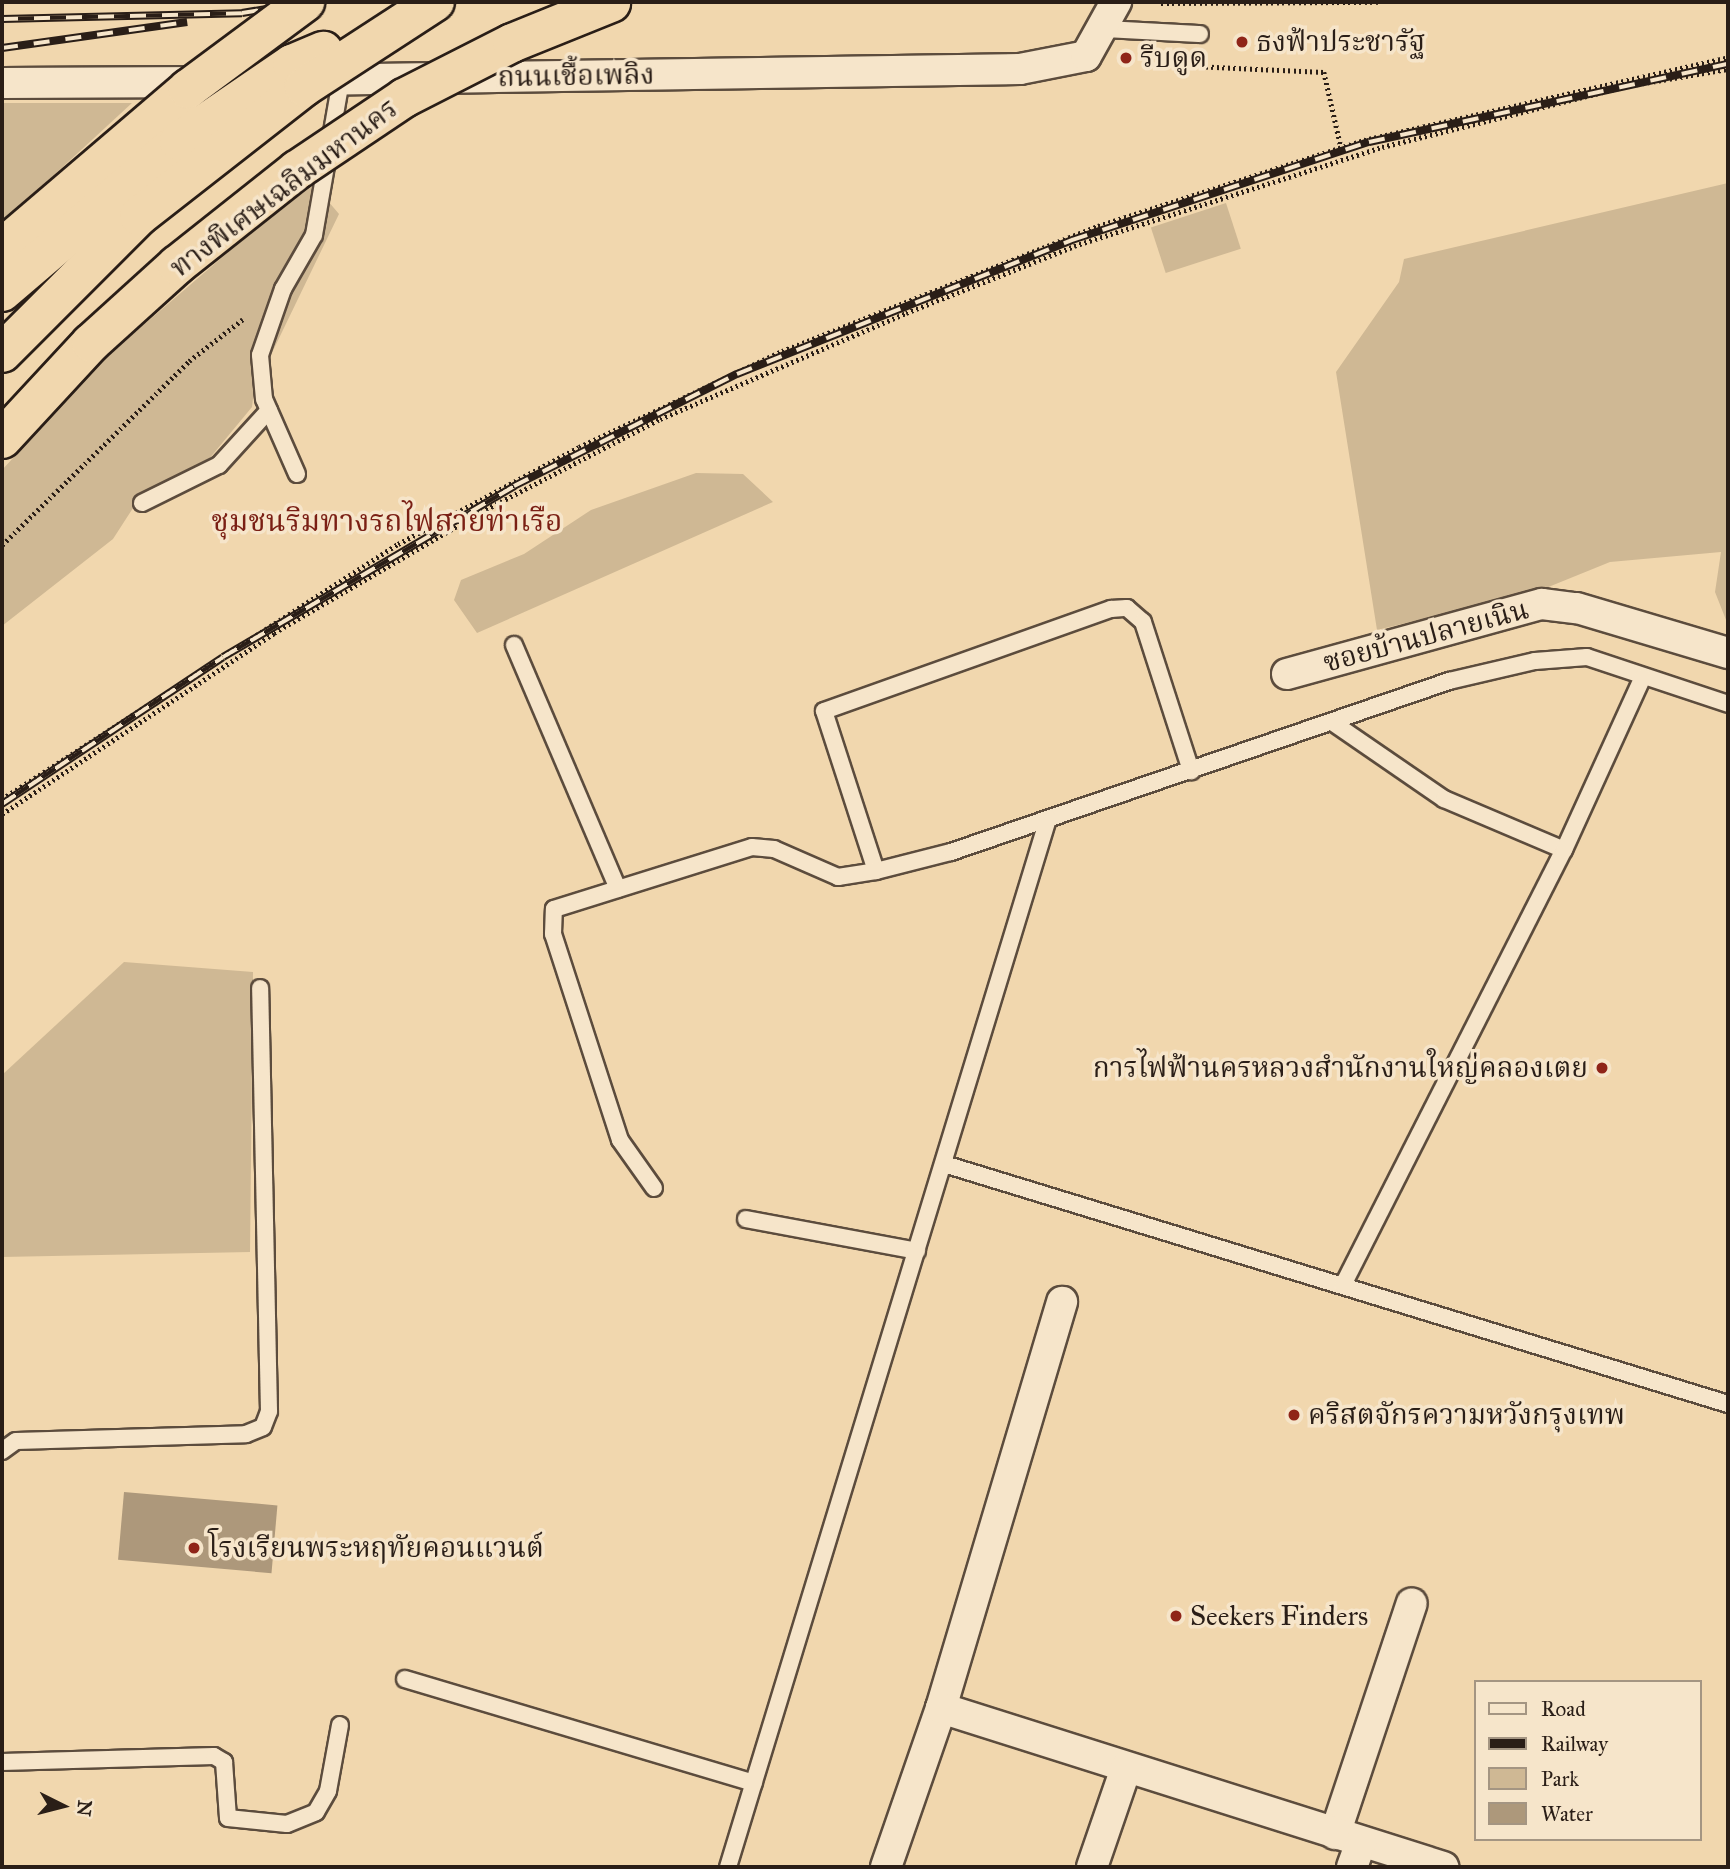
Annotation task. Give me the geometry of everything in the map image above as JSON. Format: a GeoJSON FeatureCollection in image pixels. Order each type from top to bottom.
{"type":"FeatureCollection","features":[{"type":"Feature","properties":{"kind":"highway"},"geometry":{"type":"LineString","coordinates":[[2,248],[188,89],[305,2]]}},
{"type":"Feature","properties":{"kind":"highway"},"geometry":{"type":"LineString","coordinates":[[2,292],[179,141],[292,64],[437,2]]}},
{"type":"Feature","properties":{"kind":"highway"},"geometry":{"type":"LineString","coordinates":[[2,353],[139,216],[304,87],[437,2]]}},
{"type":"Feature","properties":{"kind":"highway","name":"ทางพิเศษเฉลิมมหานคร"},"geometry":{"type":"LineString","coordinates":[[2,439],[148,291],[297,170],[404,98],[513,43],[611,3]]}},
{"type":"Feature","properties":{"kind":"street","name":"ถนนเชื้อเพลิง"},"geometry":{"type":"LineString","coordinates":[[2,83],[1020,69],[1086,56],[1112,12]]}},
{"type":"Feature","properties":{"kind":"street","name":"ซอยบ้านปลายเนิน"},"geometry":{"type":"LineString","coordinates":[[1287,674],[1542,604],[1577,608],[1728,653]]}},
{"type":"Feature","properties":{"kind":"street"},"geometry":{"type":"LineString","coordinates":[[886,1867],[941,1708],[1062,1302]]}},
{"type":"Feature","properties":{"kind":"street"},"geometry":{"type":"LineString","coordinates":[[1349,1847],[1412,1603]]}},
{"type":"Feature","properties":{"kind":"street"},"geometry":{"type":"LineString","coordinates":[[941,1708],[1126,1768],[1349,1847],[1443,1867]]}},
{"type":"Feature","properties":{"kind":"street"},"geometry":{"type":"LineString","coordinates":[[1092,1867],[1126,1768]]}},
{"type":"Feature","properties":{"kind":"lane"},"geometry":{"type":"LineString","coordinates":[[1112,12],[1197,34]]}},
{"type":"Feature","properties":{"kind":"lane"},"geometry":{"type":"LineString","coordinates":[[297,474],[269,410],[260,355],[283,289],[314,235],[341,80]]}},
{"type":"Feature","properties":{"kind":"lane"},"geometry":{"type":"LineString","coordinates":[[142,503],[219,465],[269,410]]}},
{"type":"Feature","properties":{"kind":"lane"},"geometry":{"type":"LineString","coordinates":[[876,871],[824,712],[1111,609],[1126,608],[1143,622],[1191,771]]}},
{"type":"Feature","properties":{"kind":"lane"},"geometry":{"type":"LineString","coordinates":[[514,645],[618,889]]}},
{"type":"Feature","properties":{"kind":"lane"},"geometry":{"type":"LineString","coordinates":[[654,1188],[620,1140],[553,934],[554,909],[752,848],[774,849],[838,877],[876,871],[1048,819],[1449,681],[1560,657],[1587,657],[1728,704]]}},
{"type":"Feature","properties":{"kind":"lane"},"geometry":{"type":"LineString","coordinates":[[1343,1285],[1564,850],[1643,677]]}},
{"type":"Feature","properties":{"kind":"lane"},"geometry":{"type":"LineString","coordinates":[[1332,722],[1444,800],[1564,850]]}},
{"type":"Feature","properties":{"kind":"lane"},"geometry":{"type":"LineString","coordinates":[[729,1867],[1048,819]]}},
{"type":"Feature","properties":{"kind":"lane"},"geometry":{"type":"LineString","coordinates":[[4,1445],[246,1434],[263,1427],[269,1411],[260,988]]}},
{"type":"Feature","properties":{"kind":"lane"},"geometry":{"type":"LineString","coordinates":[[944,1164],[1728,1404]]}},
{"type":"Feature","properties":{"kind":"lane"},"geometry":{"type":"LineString","coordinates":[[746,1219],[917,1251]]}},
{"type":"Feature","properties":{"kind":"lane"},"geometry":{"type":"LineString","coordinates":[[405,1679],[754,1783]]}},
{"type":"Feature","properties":{"kind":"lane"},"geometry":{"type":"LineString","coordinates":[[2,1762],[214,1756],[224,1762],[228,1818],[287,1824],[316,1812],[328,1791],[340,1725]]}},
{"type":"Feature","properties":{"kind":"path"},"geometry":{"type":"LineString","coordinates":[[1112,12],[1381,2]]}},
{"type":"Feature","properties":{"kind":"path"},"geometry":{"type":"LineString","coordinates":[[1197,34],[1195,66],[1324,72],[1340,147]]}},
{"type":"Feature","properties":{"kind":"path"},"geometry":{"type":"LineString","coordinates":[[2,799],[376,557],[591,441],[939,285],[1340,147],[1728,57]]}},
{"type":"Feature","properties":{"kind":"path"},"geometry":{"type":"LineString","coordinates":[[2,814],[274,633],[481,512],[660,419],[906,313],[1074,246],[1381,147],[1626,86],[1728,69]]}},
{"type":"Feature","properties":{"kind":"path"},"geometry":{"type":"LineString","coordinates":[[2,545],[189,361],[283,289]]}},
{"type":"Feature","properties":{"kind":"green space"},"geometry":{"type":"Polygon","coordinates":[[[2,103],[132,103],[2,223],[2,103]]]}},
{"type":"Feature","properties":{"kind":"green space"},"geometry":{"type":"Polygon","coordinates":[[[311,181],[339,214],[254,390],[252,407],[204,465],[144,491],[113,539],[2,626],[2,470],[105,358],[311,181]]]}},
{"type":"Feature","properties":{"kind":"green space"},"geometry":{"type":"Polygon","coordinates":[[[1728,183],[1728,625],[1715,592],[1721,552],[1610,562],[1541,590],[1377,630],[1336,372],[1399,282],[1404,259],[1728,183]]]}},
{"type":"Feature","properties":{"kind":"green space"},"geometry":{"type":"Polygon","coordinates":[[[1226,203],[1241,249],[1166,273],[1151,227],[1226,203]]]}},
{"type":"Feature","properties":{"kind":"green space"},"geometry":{"type":"Polygon","coordinates":[[[696,473],[743,474],[773,502],[477,633],[454,600],[461,580],[524,554],[591,510],[696,473]]]}},
{"type":"Feature","properties":{"kind":"green space"},"geometry":{"type":"Polygon","coordinates":[[[124,962],[253,972],[250,1252],[2,1257],[2,1075],[124,962]]]}},
{"type":"Feature","properties":{"kind":"water"},"geometry":{"type":"Polygon","coordinates":[[[124,1492],[277,1505],[271,1573],[118,1560],[124,1492]]]}},
{"type":"Feature","properties":{"kind":"railway"},"geometry":{"type":"LineString","coordinates":[[2,19],[242,13],[308,2]]}},
{"type":"Feature","properties":{"kind":"railway"},"geometry":{"type":"LineString","coordinates":[[2,48],[187,22]]}},
{"type":"Feature","properties":{"kind":"railway"},"geometry":{"type":"LineString","coordinates":[[2,804],[223,657],[514,486],[737,374],[1072,240],[1369,142],[1728,64]]}},
{"type":"Feature","properties":{"kind":"place","name":"ธงฟ้าประชารัฐ"},"geometry":{"type":"Point","coordinates":[1242,42]}},
{"type":"Feature","properties":{"kind":"place","name":"รีบดูด"},"geometry":{"type":"Point","coordinates":[1126,58]}},
{"type":"Feature","properties":{"kind":"place","name":"การไฟฟ้านครหลวงสำนักงานใหญ่คลองเตย"},"geometry":{"type":"Point","coordinates":[1602,1068]}},
{"type":"Feature","properties":{"kind":"place","name":"คริสตจักรความหวังกรุงเทพ"},"geometry":{"type":"Point","coordinates":[1294,1415]}},
{"type":"Feature","properties":{"kind":"place","name":"โรงเรียนพระหฤทัยคอนแวนต์"},"geometry":{"type":"Point","coordinates":[194,1548]}},
{"type":"Feature","properties":{"kind":"place","name":"Seekers Finders"},"geometry":{"type":"Point","coordinates":[1176,1616]}},
{"type":"Feature","properties":{"kind":"district","name":"ชุมชนริมทางรถไฟสายท่าเรือ"},"geometry":{"type":"Point","coordinates":[387,521]}}]}
